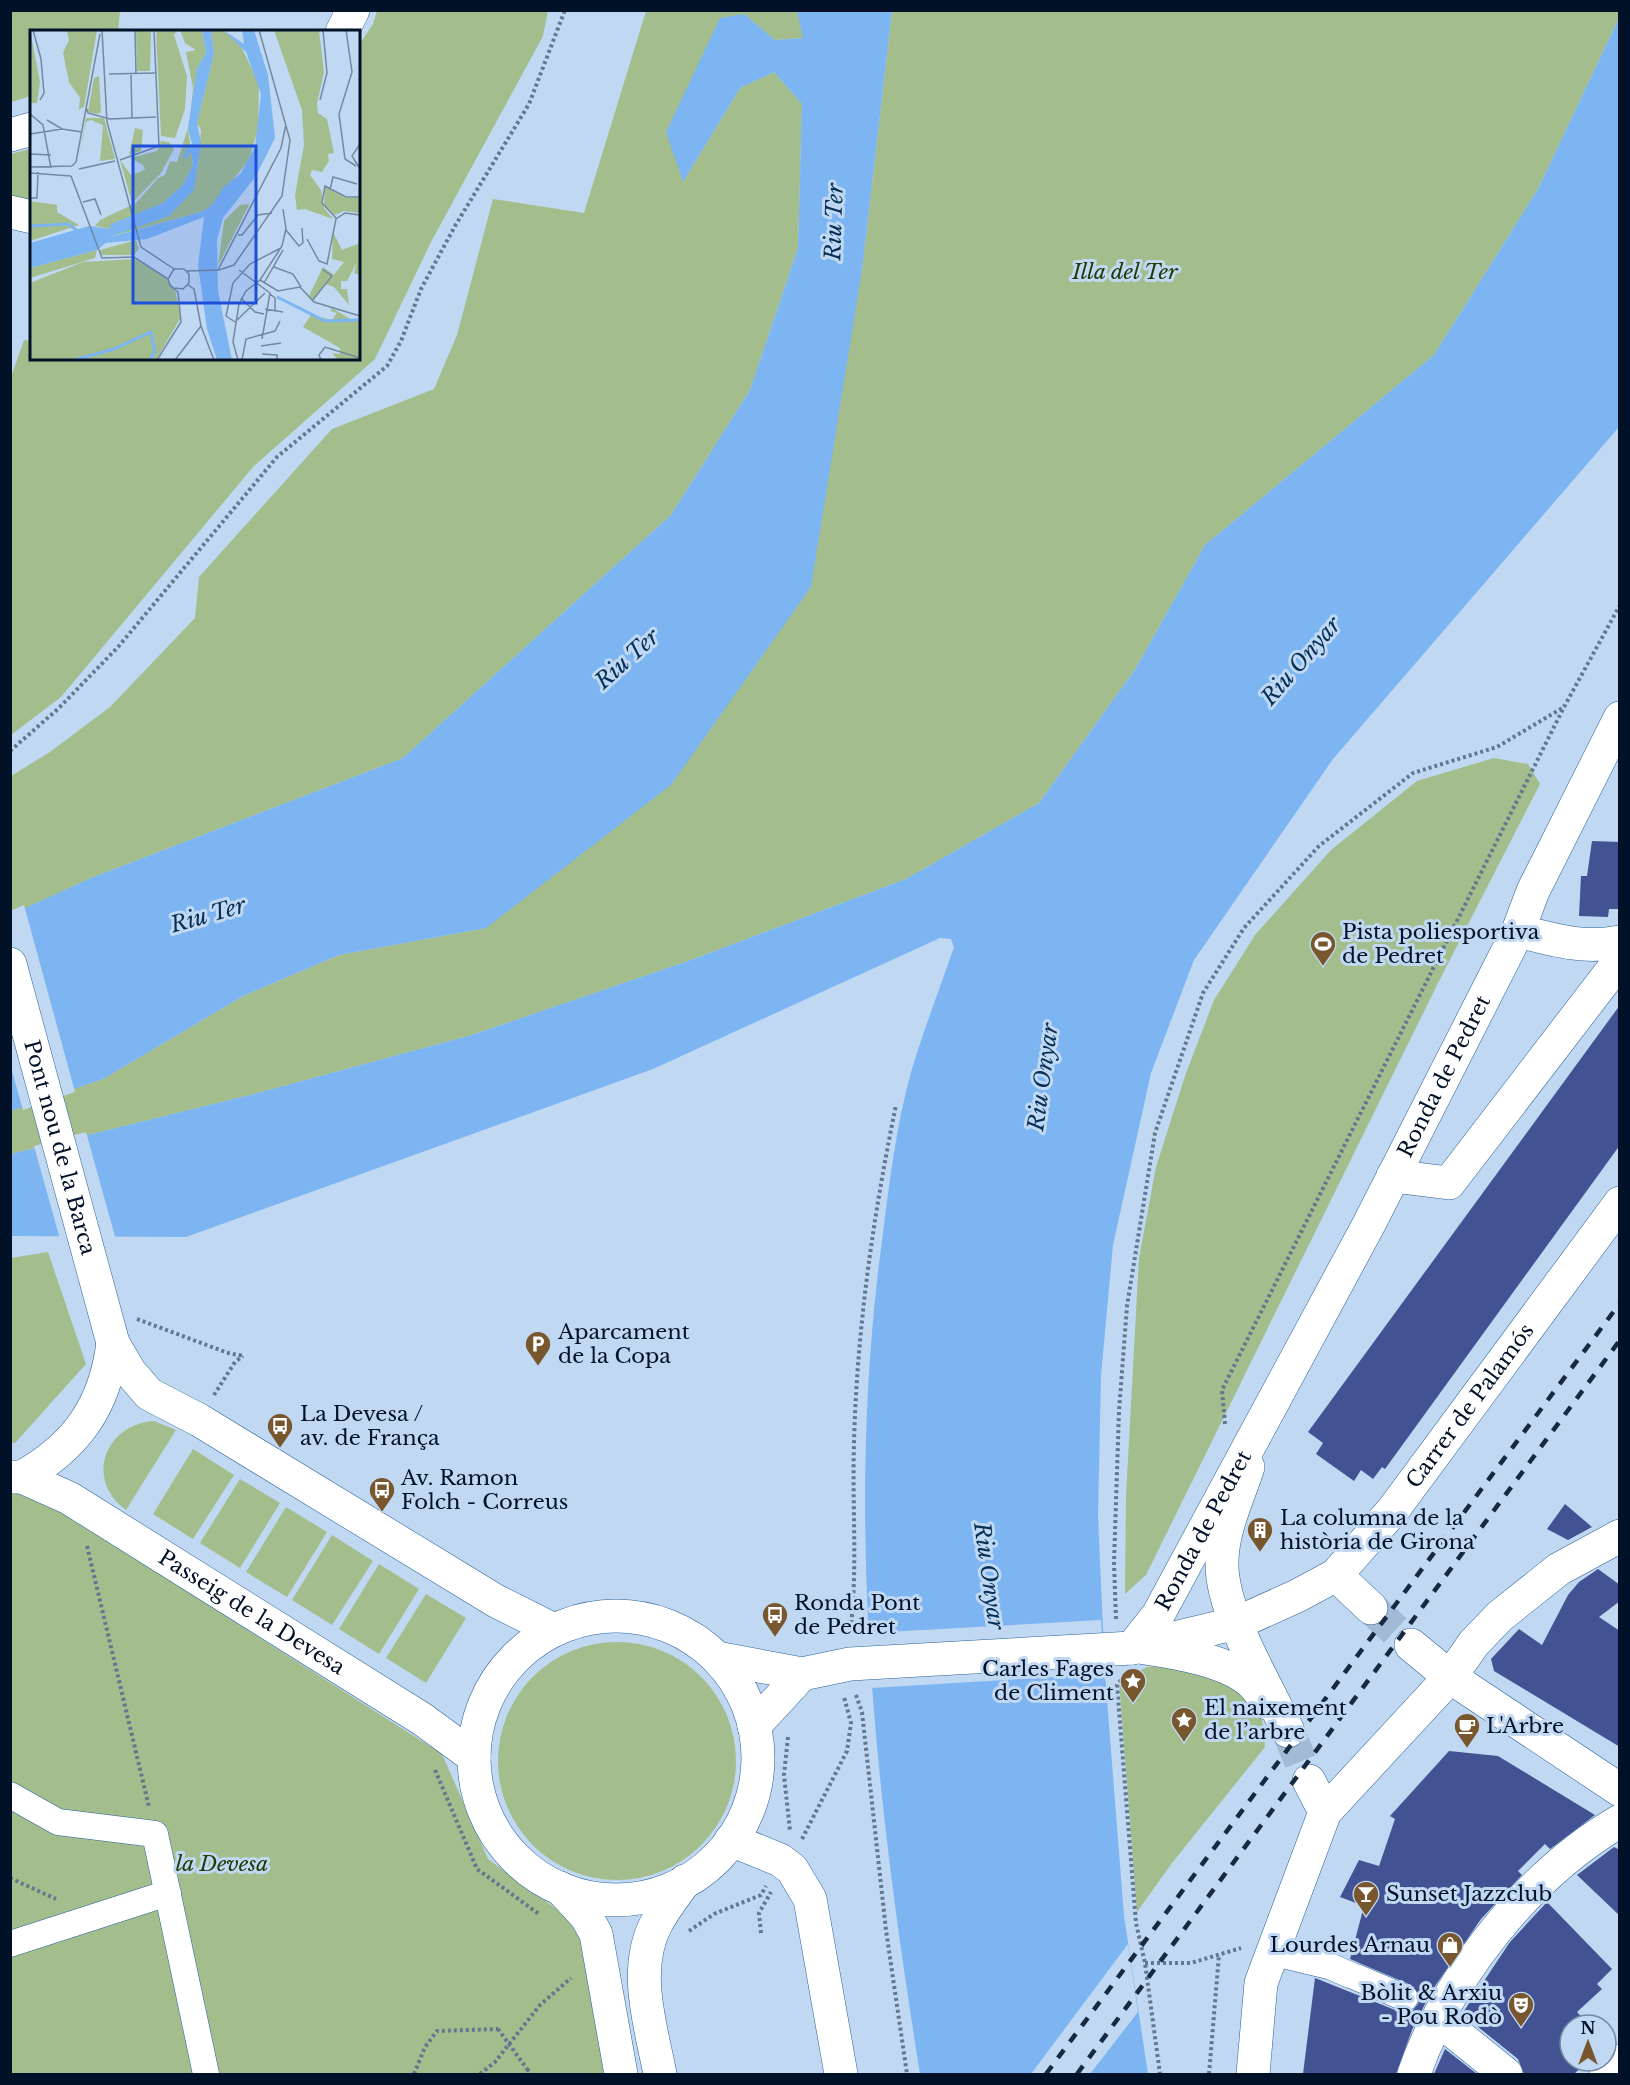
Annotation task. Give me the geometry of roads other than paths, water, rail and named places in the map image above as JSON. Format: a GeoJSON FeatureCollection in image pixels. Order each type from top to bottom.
{"type":"FeatureCollection","features":[{"type":"Feature","properties":{"kind":"street"},"geometry":{"type":"LineString","coordinates":[[343,30],[353,10]]}},
{"type":"Feature","properties":{"kind":"street"},"geometry":{"type":"LineString","coordinates":[[10,135],[30,130]]}},
{"type":"Feature","properties":{"kind":"street"},"geometry":{"type":"LineString","coordinates":[[10,212],[30,217]]}},
{"type":"Feature","properties":{"kind":"street","name":"Ronda de Pedret"},"geometry":{"type":"LineString","coordinates":[[1124,1641],[1158,1616],[1271,1410],[1518,931],[1533,891],[1620,717]]}},
{"type":"Feature","properties":{"kind":"street"},"geometry":{"type":"LineString","coordinates":[[1518,931],[1575,946],[1596,946],[1620,942]]}},
{"type":"Feature","properties":{"kind":"street"},"geometry":{"type":"LineString","coordinates":[[1575,946],[1594,992],[1620,960]]}},
{"type":"Feature","properties":{"kind":"street","name":"Pont nou de la Barca"},"geometry":{"type":"LineString","coordinates":[[10,964],[101,1296],[121,1330]]}},
{"type":"Feature","properties":{"kind":"street","name":"Ronda de Pedret"},"geometry":{"type":"LineString","coordinates":[[1393,1176],[1449,1183],[1594,992]]}},
{"type":"Feature","properties":{"kind":"street","name":"Carrer de Palamós"},"geometry":{"type":"LineString","coordinates":[[1124,1641],[1237,1623],[1297,1596],[1336,1575],[1393,1510],[1620,1203]]}},
{"type":"Feature","properties":{"kind":"street"},"geometry":{"type":"LineString","coordinates":[[121,1330],[130,1372],[148,1394],[199,1420],[496,1601],[554,1630]]}},
{"type":"Feature","properties":{"kind":"street","name":"Passeig de la Devesa"},"geometry":{"type":"LineString","coordinates":[[16,1477],[50,1461],[71,1440],[93,1408],[109,1375],[121,1330]]}},
{"type":"Feature","properties":{"kind":"street","name":"Ronda de Pedret"},"geometry":{"type":"LineString","coordinates":[[1124,1641],[1184,1653],[1215,1663],[1253,1683],[1288,1731],[1237,1623],[1226,1593],[1222,1565],[1224,1540],[1252,1457],[1271,1410]]}},
{"type":"Feature","properties":{"kind":"street","name":"Passeig de la Devesa"},"geometry":{"type":"LineString","coordinates":[[16,1477],[69,1498],[422,1719],[474,1757]]}},
{"type":"Feature","properties":{"kind":"street"},"geometry":{"type":"LineString","coordinates":[[1253,2074],[1261,1983],[1326,1812],[1450,1677],[1474,1643],[1500,1616],[1559,1569],[1620,1536]]}},
{"type":"Feature","properties":{"kind":"street"},"geometry":{"type":"LineString","coordinates":[[1336,1575],[1371,1608]]}},
{"type":"Feature","properties":{"kind":"street"},"geometry":{"type":"LineString","coordinates":[[637,1617],[686,1634],[717,1658],[746,1700],[754,1726],[758,1752],[755,1784],[745,1815],[731,1840],[706,1867],[685,1881],[661,1892],[625,1899],[584,1896],[560,1888],[527,1868],[500,1840],[482,1805],[474,1757],[480,1716],[496,1680],[522,1651],[554,1630],[591,1618],[637,1617]]}},
{"type":"Feature","properties":{"kind":"street"},"geometry":{"type":"LineString","coordinates":[[717,1658],[802,1674],[845,1665],[1124,1641]]}},
{"type":"Feature","properties":{"kind":"street"},"geometry":{"type":"LineString","coordinates":[[1411,1645],[1450,1677],[1620,1790]]}},
{"type":"Feature","properties":{"kind":"street"},"geometry":{"type":"LineString","coordinates":[[754,1726],[802,1674]]}},
{"type":"Feature","properties":{"kind":"street"},"geometry":{"type":"LineString","coordinates":[[1309,1780],[1326,1812]]}},
{"type":"Feature","properties":{"kind":"street"},"geometry":{"type":"LineString","coordinates":[[10,1795],[58,1822],[155,1834],[206,2074]]}},
{"type":"Feature","properties":{"kind":"street"},"geometry":{"type":"LineString","coordinates":[[1414,2074],[1439,2020],[1479,1949],[1539,1883],[1604,1830],[1620,1821]]}},
{"type":"Feature","properties":{"kind":"street"},"geometry":{"type":"LineString","coordinates":[[731,1840],[784,1863],[801,1881],[810,1899],[841,2074]]}},
{"type":"Feature","properties":{"kind":"street"},"geometry":{"type":"LineString","coordinates":[[660,2074],[646,1994],[645,1965],[655,1925],[685,1881]]}},
{"type":"Feature","properties":{"kind":"street"},"geometry":{"type":"LineString","coordinates":[[560,1888],[586,1916],[596,1934],[621,2074]]}},
{"type":"Feature","properties":{"kind":"street"},"geometry":{"type":"LineString","coordinates":[[10,1944],[168,1893]]}},
{"type":"Feature","properties":{"kind":"street"},"geometry":{"type":"LineString","coordinates":[[1271,1952],[1332,1967],[1407,1999],[1439,2020],[1506,2074]]}},
{"type":"Feature","properties":{"kind":"street"},"geometry":{"type":"LineString","coordinates":[[1606,2074],[1620,2061]]}},
{"type":"Feature","properties":{"kind":"water","name":"Riu Ter"},"geometry":{"type":"Polygon","coordinates":[[[797,11],[892,11],[862,270],[811,587],[671,785],[486,928],[339,955],[243,996],[103,1079],[11,1111],[10,915],[91,878],[403,758],[671,515],[750,390],[798,248],[802,104],[774,72],[740,88],[683,182],[666,132],[720,18],[744,14],[775,40],[803,38],[797,11]]]}},
{"type":"Feature","properties":{"kind":"water","name":"Riu Onyar"},"geometry":{"type":"Polygon","coordinates":[[[1619,18],[1619,427],[1333,759],[1194,960],[1151,1073],[1113,1245],[1101,1375],[1098,1516],[1105,1674],[1124,1916],[1148,2074],[920,2074],[890,1867],[870,1659],[866,1555],[866,1450],[871,1346],[882,1241],[901,1113],[911,1072],[954,947],[951,939],[940,938],[653,1069],[186,1237],[11,1236],[11,1154],[254,1094],[472,1035],[691,960],[906,879],[1039,803],[1136,668],[1205,545],[1434,355],[1538,189],[1619,18]]]}},
{"type":"Feature","properties":{"kind":"tunnel"},"geometry":{"type":"LineString","coordinates":[[1371,1608],[1411,1645]]}},
{"type":"Feature","properties":{"kind":"tunnel"},"geometry":{"type":"LineString","coordinates":[[1288,1731],[1309,1781]]}},
{"type":"Feature","properties":{"kind":"railway"},"geometry":{"type":"LineString","coordinates":[[1046,2074],[1620,1303]]}},
{"type":"Feature","properties":{"kind":"railway"},"geometry":{"type":"LineString","coordinates":[[1077,2074],[1620,1340]]}},
{"type":"Feature","properties":{"kind":"place","name":"Pista poliesportiva de Pedret"},"geometry":{"type":"Point","coordinates":[1323,967]}},
{"type":"Feature","properties":{"kind":"place","name":"Aparcament de la Copa"},"geometry":{"type":"Point","coordinates":[538,1367]}},
{"type":"Feature","properties":{"kind":"place","name":"La Devesa / av. de França"},"geometry":{"type":"Point","coordinates":[280,1449]}},
{"type":"Feature","properties":{"kind":"place","name":"Av. Ramon Folch - Correus"},"geometry":{"type":"Point","coordinates":[382,1513]}},
{"type":"Feature","properties":{"kind":"place","name":"La columna de la història de Girona"},"geometry":{"type":"Point","coordinates":[1260,1553]}},
{"type":"Feature","properties":{"kind":"place","name":"Ronda Pont de Pedret"},"geometry":{"type":"Point","coordinates":[775,1638]}},
{"type":"Feature","properties":{"kind":"place","name":"Carles Fages de Climent"},"geometry":{"type":"Point","coordinates":[1133,1704]}},
{"type":"Feature","properties":{"kind":"place","name":"El naixement de l’arbre"},"geometry":{"type":"Point","coordinates":[1184,1743]}},
{"type":"Feature","properties":{"kind":"place","name":"L'Arbre"},"geometry":{"type":"Point","coordinates":[1467,1749]}},
{"type":"Feature","properties":{"kind":"place","name":"Sunset Jazzclub"},"geometry":{"type":"Point","coordinates":[1366,1917]}},
{"type":"Feature","properties":{"kind":"place","name":"Lourdes Arnau"},"geometry":{"type":"Point","coordinates":[1450,1968]}},
{"type":"Feature","properties":{"kind":"place","name":"Bòlit & Arxiu - Pou Rodò"},"geometry":{"type":"Point","coordinates":[1521,2028]}},
{"type":"Feature","properties":{"kind":"park label","name":"Illa del Ter"},"geometry":{"type":"Point","coordinates":[1125,272]}},
{"type":"Feature","properties":{"kind":"park label","name":"la Devesa"},"geometry":{"type":"Point","coordinates":[222,1864]}}]}
